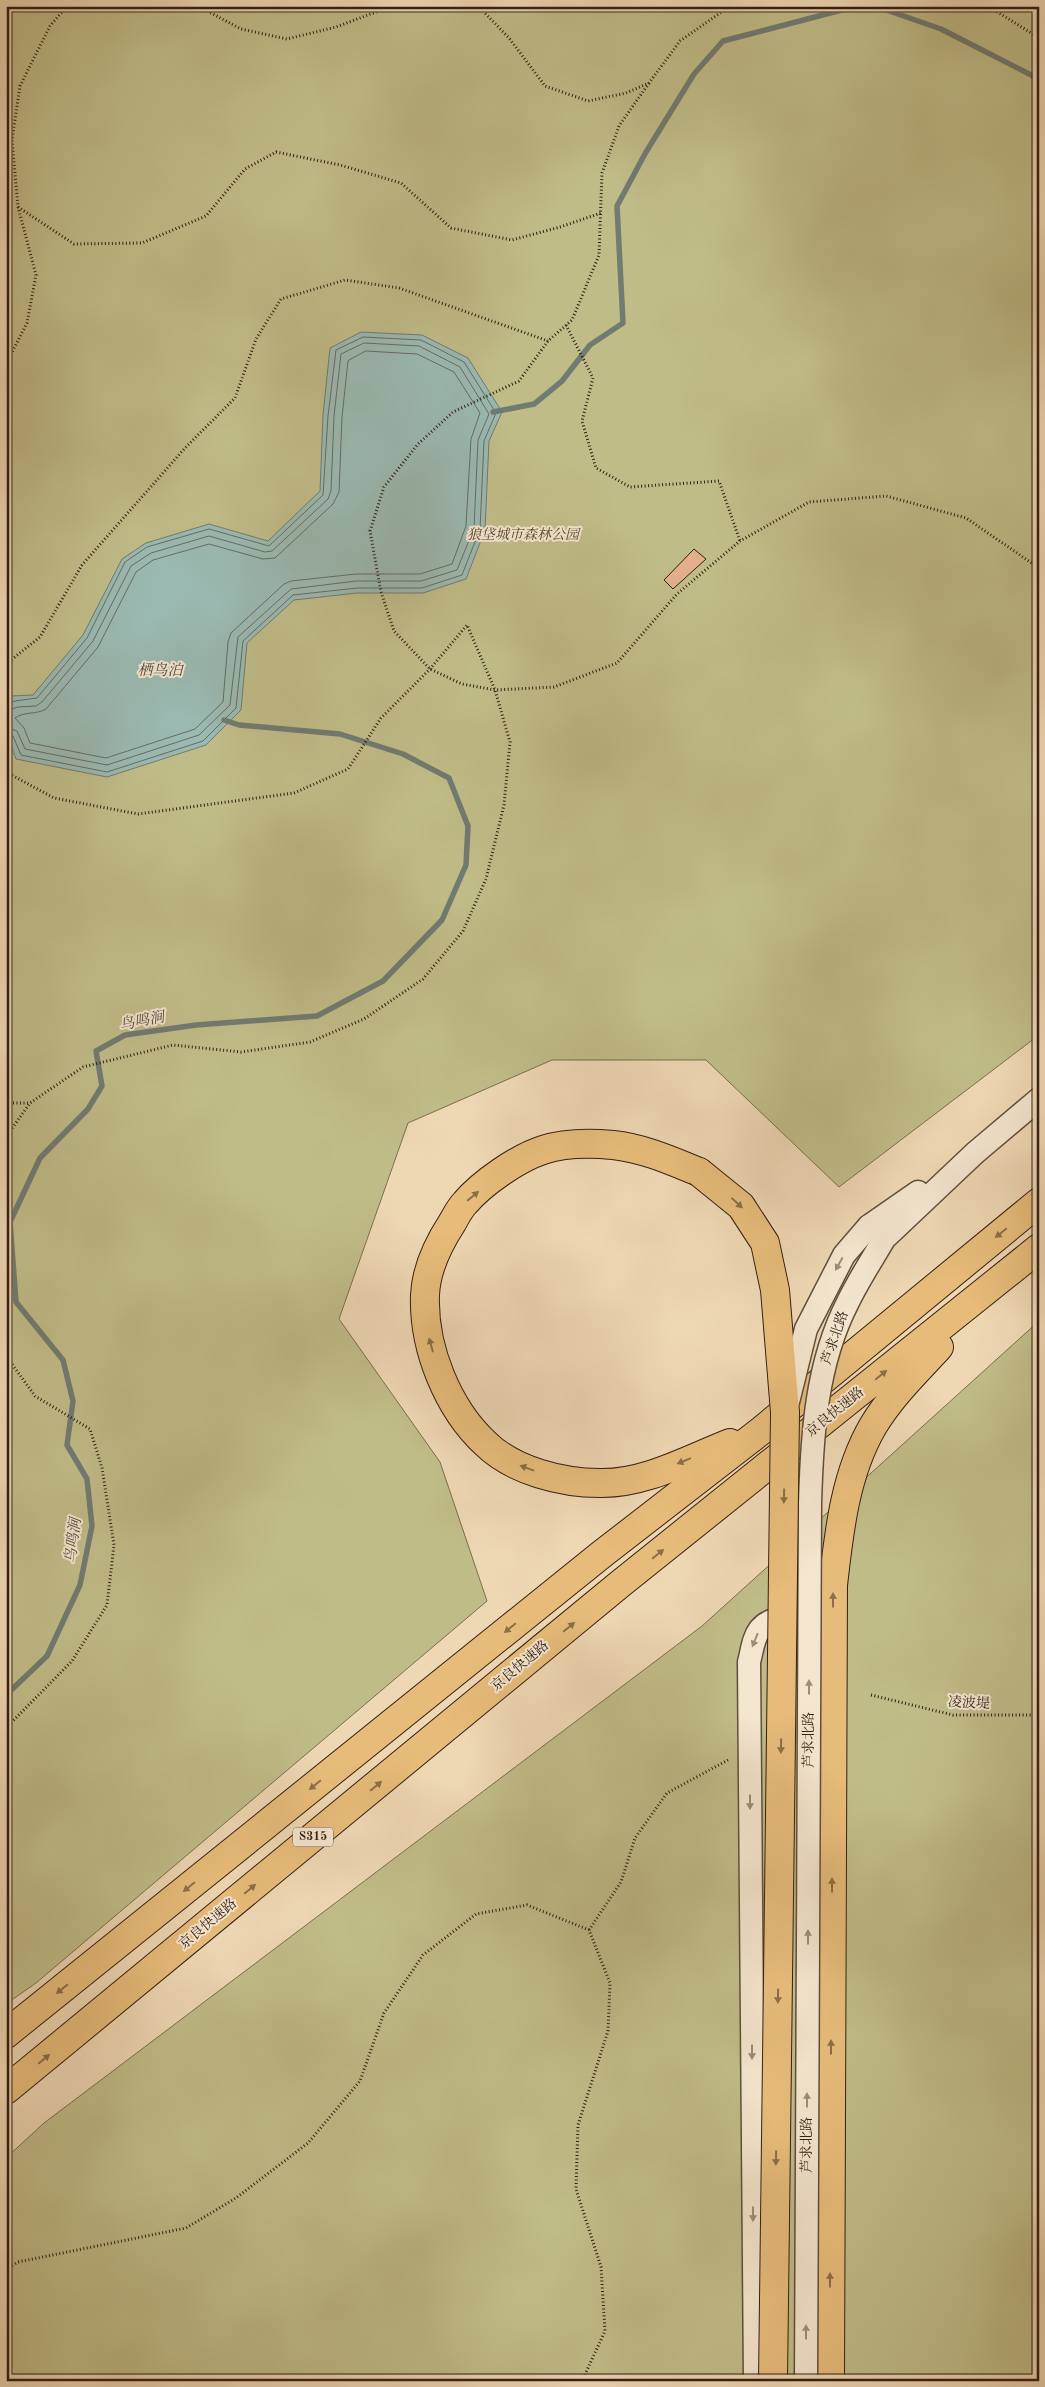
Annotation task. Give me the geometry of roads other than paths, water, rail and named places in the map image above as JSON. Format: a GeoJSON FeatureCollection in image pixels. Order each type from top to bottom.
{"type":"FeatureCollection","features":[{"type":"Feature","properties":{"kind":"highway"},"geometry":{"type":"LineString","coordinates":[[773,2381],[786,1412],[775,1290],[765,1243],[741,1206],[699,1172],[664,1158],[614,1145],[583,1144],[542,1150],[504,1170],[465,1203],[437,1247],[425,1295],[430,1342],[444,1384],[465,1420],[487,1445],[516,1464],[557,1479],[600,1484],[647,1476],[762,1430],[1039,1202]]}},
{"type":"Feature","properties":{"kind":"highway","name":"京良快速路"},"geometry":{"type":"LineString","coordinates":[[6,2090],[620,1584],[1039,1248]]}},
{"type":"Feature","properties":{"kind":"highway"},"geometry":{"type":"LineString","coordinates":[[830,2381],[832,1585],[840,1520],[853,1472],[873,1427],[901,1387],[997,1282]]}},
{"type":"Feature","properties":{"kind":"highway","name":"S315"},"geometry":{"type":"LineString","coordinates":[[6,2034],[602,1554],[762,1430]]}},
{"type":"Feature","properties":{"kind":"street","name":"芦求北路"},"geometry":{"type":"LineString","coordinates":[[786,1412],[806,1329],[844,1255],[877,1233],[1039,1099]]}},
{"type":"Feature","properties":{"kind":"street","name":"芦求北路"},"geometry":{"type":"LineString","coordinates":[[806,2381],[810,1503],[812,1442],[819,1392],[828,1355],[847,1303],[877,1233]]}},
{"type":"Feature","properties":{"kind":"street"},"geometry":{"type":"LineString","coordinates":[[755,2381],[749,1662],[754,1641],[761,1628],[776,1620],[798,1620],[815,1629],[826,1647],[832,1672]]}},
{"type":"Feature","properties":{"kind":"water","name":"栖鸟泊"},"geometry":{"type":"Polygon","coordinates":[[[361,332],[422,335],[468,358],[502,412],[489,441],[485,530],[466,579],[423,593],[357,593],[294,600],[247,643],[241,710],[206,745],[107,777],[16,759],[8,735],[6,718],[6,710],[11,696],[33,695],[83,635],[122,559],[146,543],[209,524],[268,541],[320,491],[323,415],[330,348],[361,332]]]}},
{"type":"Feature","properties":{"kind":"waterway"},"geometry":{"type":"LineString","coordinates":[[493,412],[534,404],[562,381],[590,345],[623,323],[617,206],[646,152],[694,74],[723,41],[857,6]]}},
{"type":"Feature","properties":{"kind":"waterway"},"geometry":{"type":"LineString","coordinates":[[875,6],[941,29],[1039,79]]}},
{"type":"Feature","properties":{"kind":"waterway","name":"鸟鸣涧"},"geometry":{"type":"LineString","coordinates":[[6,1695],[47,1656],[80,1585],[92,1526],[87,1479],[67,1445],[73,1401],[63,1360],[16,1302],[10,1222],[40,1158],[88,1109],[102,1086],[96,1051],[125,1035],[196,1025],[317,1016],[383,981],[442,920],[466,865],[468,826],[449,778],[403,754],[340,734],[239,725],[224,720]]}},
{"type":"Feature","properties":{"kind":"park label","name":"狼垡城市森林公园"},"geometry":{"type":"Point","coordinates":[523,535]}}]}
